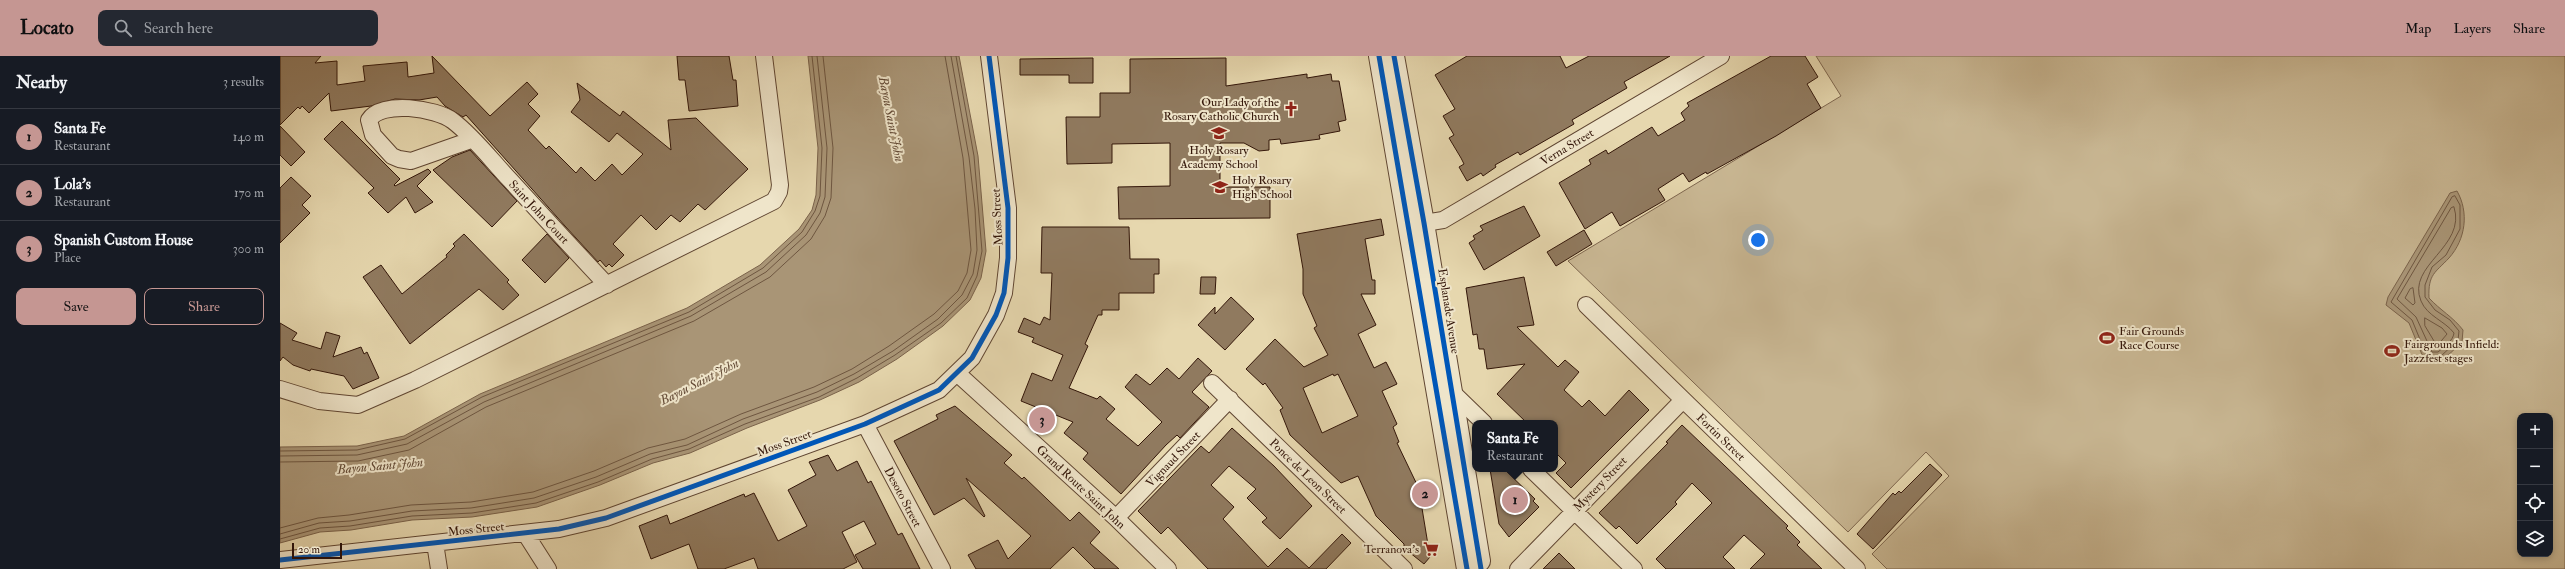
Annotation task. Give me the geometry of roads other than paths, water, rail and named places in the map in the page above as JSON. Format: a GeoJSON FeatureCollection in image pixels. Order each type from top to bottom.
{"type":"FeatureCollection","features":[{"type":"Feature","properties":{"kind":"street"},"geometry":{"type":"LineString","coordinates":[[280,389],[319,401],[358,405],[415,380],[607,285],[777,197],[780,185],[764,56]]}},
{"type":"Feature","properties":{"kind":"street","name":"Moss Street"},"geometry":{"type":"LineString","coordinates":[[280,560],[559,529],[606,518],[865,424],[933,393],[958,374],[972,358],[996,315],[1004,293],[1008,258],[1008,208],[988,56]]}},
{"type":"Feature","properties":{"kind":"street"},"geometry":{"type":"LineString","coordinates":[[1379,56],[1416,225]]}},
{"type":"Feature","properties":{"kind":"street"},"geometry":{"type":"LineString","coordinates":[[1394,56],[1416,225],[1444,392],[1467,569]]}},
{"type":"Feature","properties":{"kind":"street","name":"Verna Street"},"geometry":{"type":"LineString","coordinates":[[1416,225],[1443,220],[1721,56]]}},
{"type":"Feature","properties":{"kind":"street","name":"Saint John Court"},"geometry":{"type":"LineString","coordinates":[[471,140],[411,161],[399,159],[392,156],[373,135],[369,120],[379,110],[409,108],[433,112],[452,121],[471,140],[607,285]]}},
{"type":"Feature","properties":{"kind":"street","name":"Fortin Street"},"geometry":{"type":"LineString","coordinates":[[1586,305],[1857,569]]}},
{"type":"Feature","properties":{"kind":"street","name":"Grand Route Saint John"},"geometry":{"type":"LineString","coordinates":[[958,374],[1116,518],[1168,569]]}},
{"type":"Feature","properties":{"kind":"street","name":"Ponce de Leon Street"},"geometry":{"type":"LineString","coordinates":[[1212,382],[1404,569]]}},
{"type":"Feature","properties":{"kind":"street"},"geometry":{"type":"LineString","coordinates":[[1444,392],[1480,420]]}},
{"type":"Feature","properties":{"kind":"street"},"geometry":{"type":"LineString","coordinates":[[1444,392],[1481,569]]}},
{"type":"Feature","properties":{"kind":"street","name":"Vignaud Street"},"geometry":{"type":"LineString","coordinates":[[1116,518],[1230,399]]}},
{"type":"Feature","properties":{"kind":"street","name":"Mystery Street"},"geometry":{"type":"LineString","coordinates":[[1518,569],[1683,400]]}},
{"type":"Feature","properties":{"kind":"street","name":"Desoto Street"},"geometry":{"type":"LineString","coordinates":[[865,424],[942,569]]}},
{"type":"Feature","properties":{"kind":"street"},"geometry":{"type":"LineString","coordinates":[[1534,472],[1634,569]]}},
{"type":"Feature","properties":{"kind":"street"},"geometry":{"type":"LineString","coordinates":[[525,533],[548,569]]}},
{"type":"Feature","properties":{"kind":"street"},"geometry":{"type":"LineString","coordinates":[[435,543],[439,569]]}},
{"type":"Feature","properties":{"kind":"water","name":"Bayou Saint John"},"geometry":{"type":"Polygon","coordinates":[[[808,56],[959,56],[978,156],[986,251],[981,278],[970,300],[943,326],[897,359],[859,382],[820,400],[747,428],[690,453],[653,463],[600,485],[537,507],[472,517],[412,520],[351,530],[320,532],[280,543],[280,447],[357,446],[404,436],[480,394],[687,308],[760,265],[799,229],[812,210],[816,195],[818,148],[808,56]]]}},
{"type":"Feature","properties":{"kind":"water"},"geometry":{"type":"Polygon","coordinates":[[[2457,191],[2461,199],[2464,216],[2462,234],[2455,251],[2433,275],[2430,284],[2429,298],[2463,330],[2462,342],[2441,362],[2428,360],[2423,357],[2409,323],[2386,305],[2388,297],[2450,193],[2457,191]]]}},
{"type":"Feature","properties":{"kind":"place","name":"Our Lady of the Rosary Catholic Church"},"geometry":{"type":"Point","coordinates":[1291,109]}},
{"type":"Feature","properties":{"kind":"place","name":"Holy Rosary Academy School"},"geometry":{"type":"Point","coordinates":[1219,133]}},
{"type":"Feature","properties":{"kind":"place","name":"Holy Rosary High School"},"geometry":{"type":"Point","coordinates":[1220,187]}},
{"type":"Feature","properties":{"kind":"place","name":"Fair Grounds Race Course"},"geometry":{"type":"Point","coordinates":[2107,338]}},
{"type":"Feature","properties":{"kind":"place","name":"Fairgrounds Infield: Jazzfest stages"},"geometry":{"type":"Point","coordinates":[2392,351]}},
{"type":"Feature","properties":{"kind":"place","name":"Spanish Custom House"},"geometry":{"type":"Point","coordinates":[1042,420]}},
{"type":"Feature","properties":{"kind":"place","name":"Lola's"},"geometry":{"type":"Point","coordinates":[1425,494]}},
{"type":"Feature","properties":{"kind":"place","name":"Santa Fe"},"geometry":{"type":"Point","coordinates":[1515,500]}},
{"type":"Feature","properties":{"kind":"place","name":"Terranova's"},"geometry":{"type":"Point","coordinates":[1431,549]}}]}
